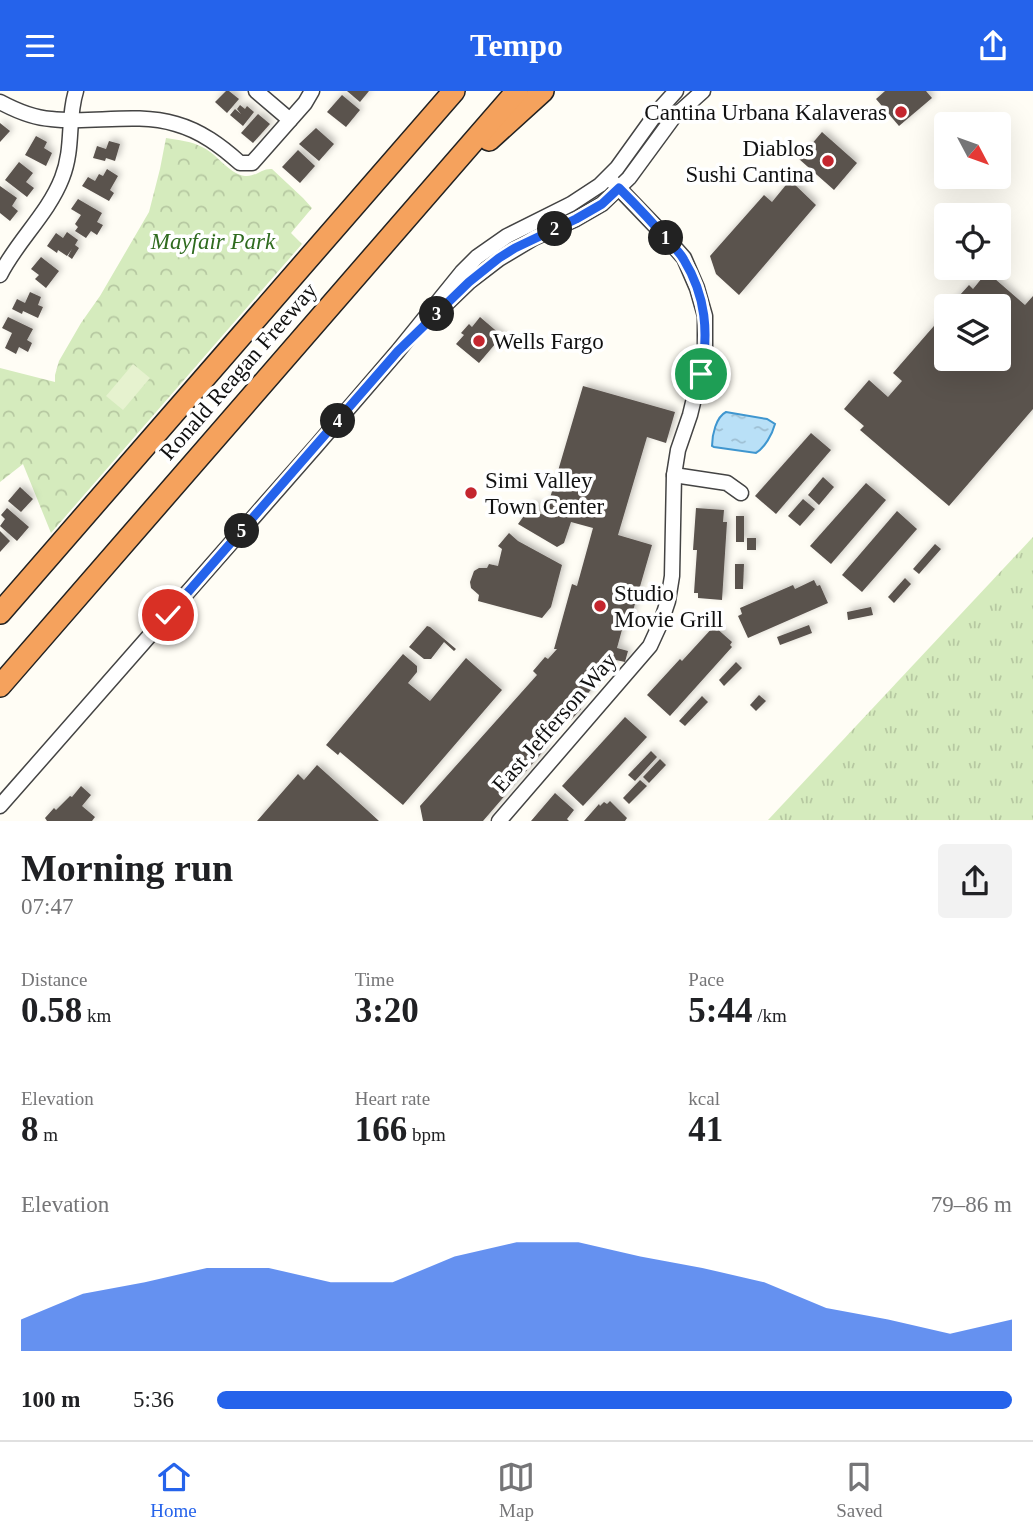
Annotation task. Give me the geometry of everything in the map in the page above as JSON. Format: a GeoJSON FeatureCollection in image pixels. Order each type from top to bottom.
{"type":"FeatureCollection","features":[{"type":"Feature","properties":{"kind":"highway","name":"Ronald Reagan Freeway"},"geometry":{"type":"LineString","coordinates":[[0,613],[454,91]]}},
{"type":"Feature","properties":{"kind":"highway","name":"Ronald Reagan Freeway"},"geometry":{"type":"LineString","coordinates":[[0,686],[517,91]]}},
{"type":"Feature","properties":{"kind":"highway"},"geometry":{"type":"LineString","coordinates":[[418,205],[544,91]]}},
{"type":"Feature","properties":{"kind":"street"},"geometry":{"type":"LineString","coordinates":[[0,275],[53,197],[62,178],[68,159],[76,91]]}},
{"type":"Feature","properties":{"kind":"street"},"geometry":{"type":"LineString","coordinates":[[256,91],[290,120]]}},
{"type":"Feature","properties":{"kind":"street"},"geometry":{"type":"LineString","coordinates":[[0,102],[25,113],[50,119],[144,119],[176,124],[211,139],[240,163],[252,163],[305,103],[312,91]]}},
{"type":"Feature","properties":{"kind":"street"},"geometry":{"type":"LineString","coordinates":[[0,806],[398,351],[469,282],[499,258],[602,204],[658,111],[676,91]]}},
{"type":"Feature","properties":{"kind":"street"},"geometry":{"type":"LineString","coordinates":[[614,183],[629,178],[660,133],[703,91]]}},
{"type":"Feature","properties":{"kind":"street","name":"East Jefferson Way"},"geometry":{"type":"LineString","coordinates":[[499,821],[650,646],[665,611],[672,576],[674,475],[678,450],[690,415],[705,353],[705,316],[684,258],[614,183]]}},
{"type":"Feature","properties":{"kind":"street"},"geometry":{"type":"LineString","coordinates":[[674,475],[727,483],[741,493]]}},
{"type":"Feature","properties":{"kind":"green space","name":"Mayfair Park"},"geometry":{"type":"Polygon","coordinates":[[[166,138],[185,141],[209,151],[239,175],[249,176],[272,169],[312,208],[291,233],[302,244],[51,533],[23,464],[0,482],[0,368],[55,382],[59,361],[149,212],[166,138]]]}},
{"type":"Feature","properties":{"kind":"green space"},"geometry":{"type":"Polygon","coordinates":[[[133,364],[150,378],[123,410],[106,396],[133,364]]]}},
{"type":"Feature","properties":{"kind":"green space"},"geometry":{"type":"Polygon","coordinates":[[[1033,537],[1033,820],[768,820],[1033,537]]]}},
{"type":"Feature","properties":{"kind":"water"},"geometry":{"type":"Polygon","coordinates":[[[726,412],[767,419],[775,424],[768,440],[756,453],[712,446],[717,422],[726,412]]]}},
{"type":"Feature","properties":{"kind":"building"},"geometry":{"type":"Polygon","coordinates":[[[226,91],[239,99],[227,113],[215,102],[226,91]]]}},
{"type":"Feature","properties":{"kind":"building"},"geometry":{"type":"Polygon","coordinates":[[[347,91],[369,91],[360,102],[347,91]]]}},
{"type":"Feature","properties":{"kind":"building","name":"Cantina Urbana Kalaveras"},"geometry":{"type":"Polygon","coordinates":[[[885,91],[926,91],[932,98],[899,126],[876,99],[885,91]]]}},
{"type":"Feature","properties":{"kind":"building"},"geometry":{"type":"Polygon","coordinates":[[[342,95],[360,110],[346,127],[327,112],[342,95]]]}},
{"type":"Feature","properties":{"kind":"building"},"geometry":{"type":"Polygon","coordinates":[[[240,105],[245,109],[247,106],[254,112],[243,126],[230,115],[235,109],[241,114],[237,109],[240,105]]]}},
{"type":"Feature","properties":{"kind":"building"},"geometry":{"type":"Polygon","coordinates":[[[258,114],[270,124],[253,143],[241,133],[258,114]]]}},
{"type":"Feature","properties":{"kind":"building"},"geometry":{"type":"Polygon","coordinates":[[[0,123],[10,131],[0,142],[0,123]]]}},
{"type":"Feature","properties":{"kind":"building"},"geometry":{"type":"Polygon","coordinates":[[[316,128],[334,144],[319,161],[299,144],[316,128]]]}},
{"type":"Feature","properties":{"kind":"building","name":"Diablos Sushi Cantina"},"geometry":{"type":"Polygon","coordinates":[[[822,132],[857,163],[834,190],[799,159],[822,132]]]}},
{"type":"Feature","properties":{"kind":"building"},"geometry":{"type":"Polygon","coordinates":[[[36,136],[47,142],[44,148],[52,153],[46,166],[25,155],[36,136]]]}},
{"type":"Feature","properties":{"kind":"building"},"geometry":{"type":"Polygon","coordinates":[[[109,141],[120,144],[115,161],[93,158],[97,146],[106,149],[109,141]]]}},
{"type":"Feature","properties":{"kind":"building"},"geometry":{"type":"Polygon","coordinates":[[[298,150],[315,166],[300,183],[282,167],[298,150]]]}},
{"type":"Feature","properties":{"kind":"building"},"geometry":{"type":"Polygon","coordinates":[[[19,162],[33,173],[26,182],[34,188],[27,197],[5,180],[19,162]]]}},
{"type":"Feature","properties":{"kind":"building"},"geometry":{"type":"Polygon","coordinates":[[[107,169],[118,176],[110,190],[114,193],[109,201],[82,186],[88,177],[95,181],[99,174],[103,176],[107,169]]]}},
{"type":"Feature","properties":{"kind":"building"},"geometry":{"type":"Polygon","coordinates":[[[790,180],[816,205],[739,295],[716,274],[710,256],[764,195],[772,202],[790,180]]]}},
{"type":"Feature","properties":{"kind":"building"},"geometry":{"type":"Polygon","coordinates":[[[0,186],[17,198],[12,206],[18,211],[10,221],[0,213],[0,186]]]}},
{"type":"Feature","properties":{"kind":"building"},"geometry":{"type":"Polygon","coordinates":[[[78,199],[102,213],[97,222],[103,225],[97,235],[91,231],[86,238],[75,231],[78,227],[75,224],[81,215],[71,209],[78,199]]]}},
{"type":"Feature","properties":{"kind":"building"},"geometry":{"type":"Polygon","coordinates":[[[67,232],[78,240],[75,245],[79,248],[72,259],[68,256],[72,249],[67,256],[47,246],[56,233],[63,238],[67,232]]]}},
{"type":"Feature","properties":{"kind":"building"},"geometry":{"type":"Polygon","coordinates":[[[41,257],[59,271],[46,288],[35,279],[39,275],[31,269],[41,257]]]}},
{"type":"Feature","properties":{"kind":"building"},"geometry":{"type":"Polygon","coordinates":[[[980,280],[996,280],[1025,305],[1033,296],[1033,409],[949,506],[860,430],[864,426],[844,409],[869,380],[888,397],[902,381],[893,373],[934,326],[934,371],[1011,371],[1011,294],[961,294],[969,285],[973,289],[980,280]]]}},
{"type":"Feature","properties":{"kind":"building"},"geometry":{"type":"Polygon","coordinates":[[[30,292],[41,297],[38,305],[43,307],[38,318],[12,309],[17,299],[25,303],[30,292]]]}},
{"type":"Feature","properties":{"kind":"building"},"geometry":{"type":"Polygon","coordinates":[[[8,317],[33,329],[27,340],[32,343],[28,352],[19,347],[16,354],[5,348],[12,333],[2,328],[8,317]]]}},
{"type":"Feature","properties":{"kind":"building"},"geometry":{"type":"Polygon","coordinates":[[[480,317],[508,341],[503,348],[496,343],[479,363],[456,344],[469,324],[472,327],[480,317]]]}},
{"type":"Feature","properties":{"kind":"building"},"geometry":{"type":"Polygon","coordinates":[[[583,386],[675,412],[666,443],[647,437],[618,535],[652,545],[628,628],[623,626],[617,648],[628,651],[625,662],[616,660],[577,706],[581,709],[571,720],[567,717],[543,745],[546,748],[483,821],[423,821],[420,806],[537,675],[533,671],[545,657],[548,659],[557,649],[554,649],[572,584],[577,586],[593,528],[571,522],[564,543],[557,547],[518,524],[534,502],[539,505],[537,513],[545,515],[583,386]]]}},
{"type":"Feature","properties":{"kind":"building"},"geometry":{"type":"Polygon","coordinates":[[[811,433],[831,450],[776,514],[755,496],[811,433]]]}},
{"type":"Feature","properties":{"kind":"building"},"geometry":{"type":"Polygon","coordinates":[[[823,477],[834,487],[819,505],[808,495],[823,477]]]}},
{"type":"Feature","properties":{"kind":"building"},"geometry":{"type":"Polygon","coordinates":[[[866,483],[886,500],[831,564],[810,546],[866,483]]]}},
{"type":"Feature","properties":{"kind":"building"},"geometry":{"type":"Polygon","coordinates":[[[20,487],[33,499],[21,512],[8,501],[20,487]]]}},
{"type":"Feature","properties":{"kind":"building"},"geometry":{"type":"Polygon","coordinates":[[[803,499],[815,509],[800,526],[788,516],[803,499]]]}},
{"type":"Feature","properties":{"kind":"building"},"geometry":{"type":"Polygon","coordinates":[[[7,508],[29,527],[17,541],[0,526],[5,519],[1,515],[7,508]]]}},
{"type":"Feature","properties":{"kind":"building"},"geometry":{"type":"Polygon","coordinates":[[[696,508],[724,510],[723,522],[727,522],[722,600],[698,598],[698,593],[694,593],[696,508]]]}},
{"type":"Feature","properties":{"kind":"building"},"geometry":{"type":"Polygon","coordinates":[[[897,511],[917,529],[862,592],[842,575],[897,511]]]}},
{"type":"Feature","properties":{"kind":"building"},"geometry":{"type":"Polygon","coordinates":[[[736,516],[744,516],[744,542],[736,542],[736,516]]]}},
{"type":"Feature","properties":{"kind":"building"},"geometry":{"type":"Polygon","coordinates":[[[0,531],[10,541],[0,552],[0,531]]]}},
{"type":"Feature","properties":{"kind":"building"},"geometry":{"type":"Polygon","coordinates":[[[509,533],[518,541],[562,565],[551,607],[542,618],[478,601],[479,595],[471,588],[474,571],[487,568],[489,564],[498,566],[502,549],[498,546],[509,533]]]}},
{"type":"Feature","properties":{"kind":"building"},"geometry":{"type":"Polygon","coordinates":[[[747,538],[756,538],[756,550],[747,550],[747,538]]]}},
{"type":"Feature","properties":{"kind":"building"},"geometry":{"type":"Polygon","coordinates":[[[935,544],[941,549],[919,574],[913,569],[935,544]]]}},
{"type":"Feature","properties":{"kind":"building"},"geometry":{"type":"Polygon","coordinates":[[[735,564],[744,564],[743,589],[735,589],[735,564]]]}},
{"type":"Feature","properties":{"kind":"building"},"geometry":{"type":"Polygon","coordinates":[[[905,578],[911,584],[894,603],[888,597],[905,578]]]}},
{"type":"Feature","properties":{"kind":"building"},"geometry":{"type":"Polygon","coordinates":[[[814,580],[817,586],[820,585],[828,603],[748,638],[738,616],[742,614],[740,608],[793,585],[795,589],[814,580]]]}},
{"type":"Feature","properties":{"kind":"building"},"geometry":{"type":"Polygon","coordinates":[[[871,607],[873,615],[848,620],[847,612],[871,607]]]}},
{"type":"Feature","properties":{"kind":"building"},"geometry":{"type":"Polygon","coordinates":[[[809,625],[812,633],[780,645],[777,637],[809,625]]]}},
{"type":"Feature","properties":{"kind":"building"},"geometry":{"type":"Polygon","coordinates":[[[427,626],[456,649],[454,651],[444,642],[431,659],[424,659],[409,647],[427,626]]]}},
{"type":"Feature","properties":{"kind":"building"},"geometry":{"type":"Polygon","coordinates":[[[714,626],[732,642],[732,647],[670,716],[647,695],[714,626]]]}},
{"type":"Feature","properties":{"kind":"building"},"geometry":{"type":"Polygon","coordinates":[[[403,654],[417,666],[417,672],[408,683],[430,701],[466,658],[502,690],[403,805],[340,752],[338,755],[326,745],[403,654]]]}},
{"type":"Feature","properties":{"kind":"building"},"geometry":{"type":"Polygon","coordinates":[[[736,662],[742,668],[724,686],[719,680],[736,662]]]}},
{"type":"Feature","properties":{"kind":"building"},"geometry":{"type":"Polygon","coordinates":[[[759,695],[766,701],[756,711],[750,705],[759,695]]]}},
{"type":"Feature","properties":{"kind":"building"},"geometry":{"type":"Polygon","coordinates":[[[702,696],[708,702],[685,726],[679,721],[702,696]]]}},
{"type":"Feature","properties":{"kind":"building"},"geometry":{"type":"Polygon","coordinates":[[[625,717],[647,737],[583,806],[562,786],[625,717]]]}},
{"type":"Feature","properties":{"kind":"building"},"geometry":{"type":"Polygon","coordinates":[[[651,751],[657,757],[635,781],[628,775],[651,751]]]}},
{"type":"Feature","properties":{"kind":"building"},"geometry":{"type":"Polygon","coordinates":[[[660,759],[666,765],[649,783],[643,777],[660,759]]]}},
{"type":"Feature","properties":{"kind":"building"},"geometry":{"type":"Polygon","coordinates":[[[317,765],[379,821],[257,821],[298,774],[304,780],[317,765]]]}},
{"type":"Feature","properties":{"kind":"building"},"geometry":{"type":"Polygon","coordinates":[[[640,780],[647,786],[629,804],[623,798],[640,780]]]}},
{"type":"Feature","properties":{"kind":"building"},"geometry":{"type":"Polygon","coordinates":[[[81,786],[91,795],[82,806],[95,817],[92,821],[47,821],[45,818],[54,808],[56,810],[72,797],[81,786]]]}},
{"type":"Feature","properties":{"kind":"building"},"geometry":{"type":"Polygon","coordinates":[[[555,793],[574,810],[567,819],[569,821],[531,821],[555,793]]]}},
{"type":"Feature","properties":{"kind":"building"},"geometry":{"type":"Polygon","coordinates":[[[610,801],[627,818],[625,821],[584,821],[599,804],[600,806],[610,801]]]}},
{"type":"Feature","properties":{"kind":"place","name":"Cantina Urbana Kalaveras"},"geometry":{"type":"Point","coordinates":[901,112]}},
{"type":"Feature","properties":{"kind":"place","name":"Diablos Sushi Cantina"},"geometry":{"type":"Point","coordinates":[828,161]}},
{"type":"Feature","properties":{"kind":"place","name":"Wells Fargo"},"geometry":{"type":"Point","coordinates":[479,341]}},
{"type":"Feature","properties":{"kind":"place","name":"Simi Valley Town Center"},"geometry":{"type":"Point","coordinates":[471,493]}},
{"type":"Feature","properties":{"kind":"place","name":"Studio Movie Grill"},"geometry":{"type":"Point","coordinates":[600,606]}},
{"type":"Feature","properties":{"kind":"route"},"geometry":{"type":"LineString","coordinates":[[168,615],[398,351],[469,282],[515,248],[602,204],[619,188],[684,258],[705,316],[705,353],[701,374]]}}]}
